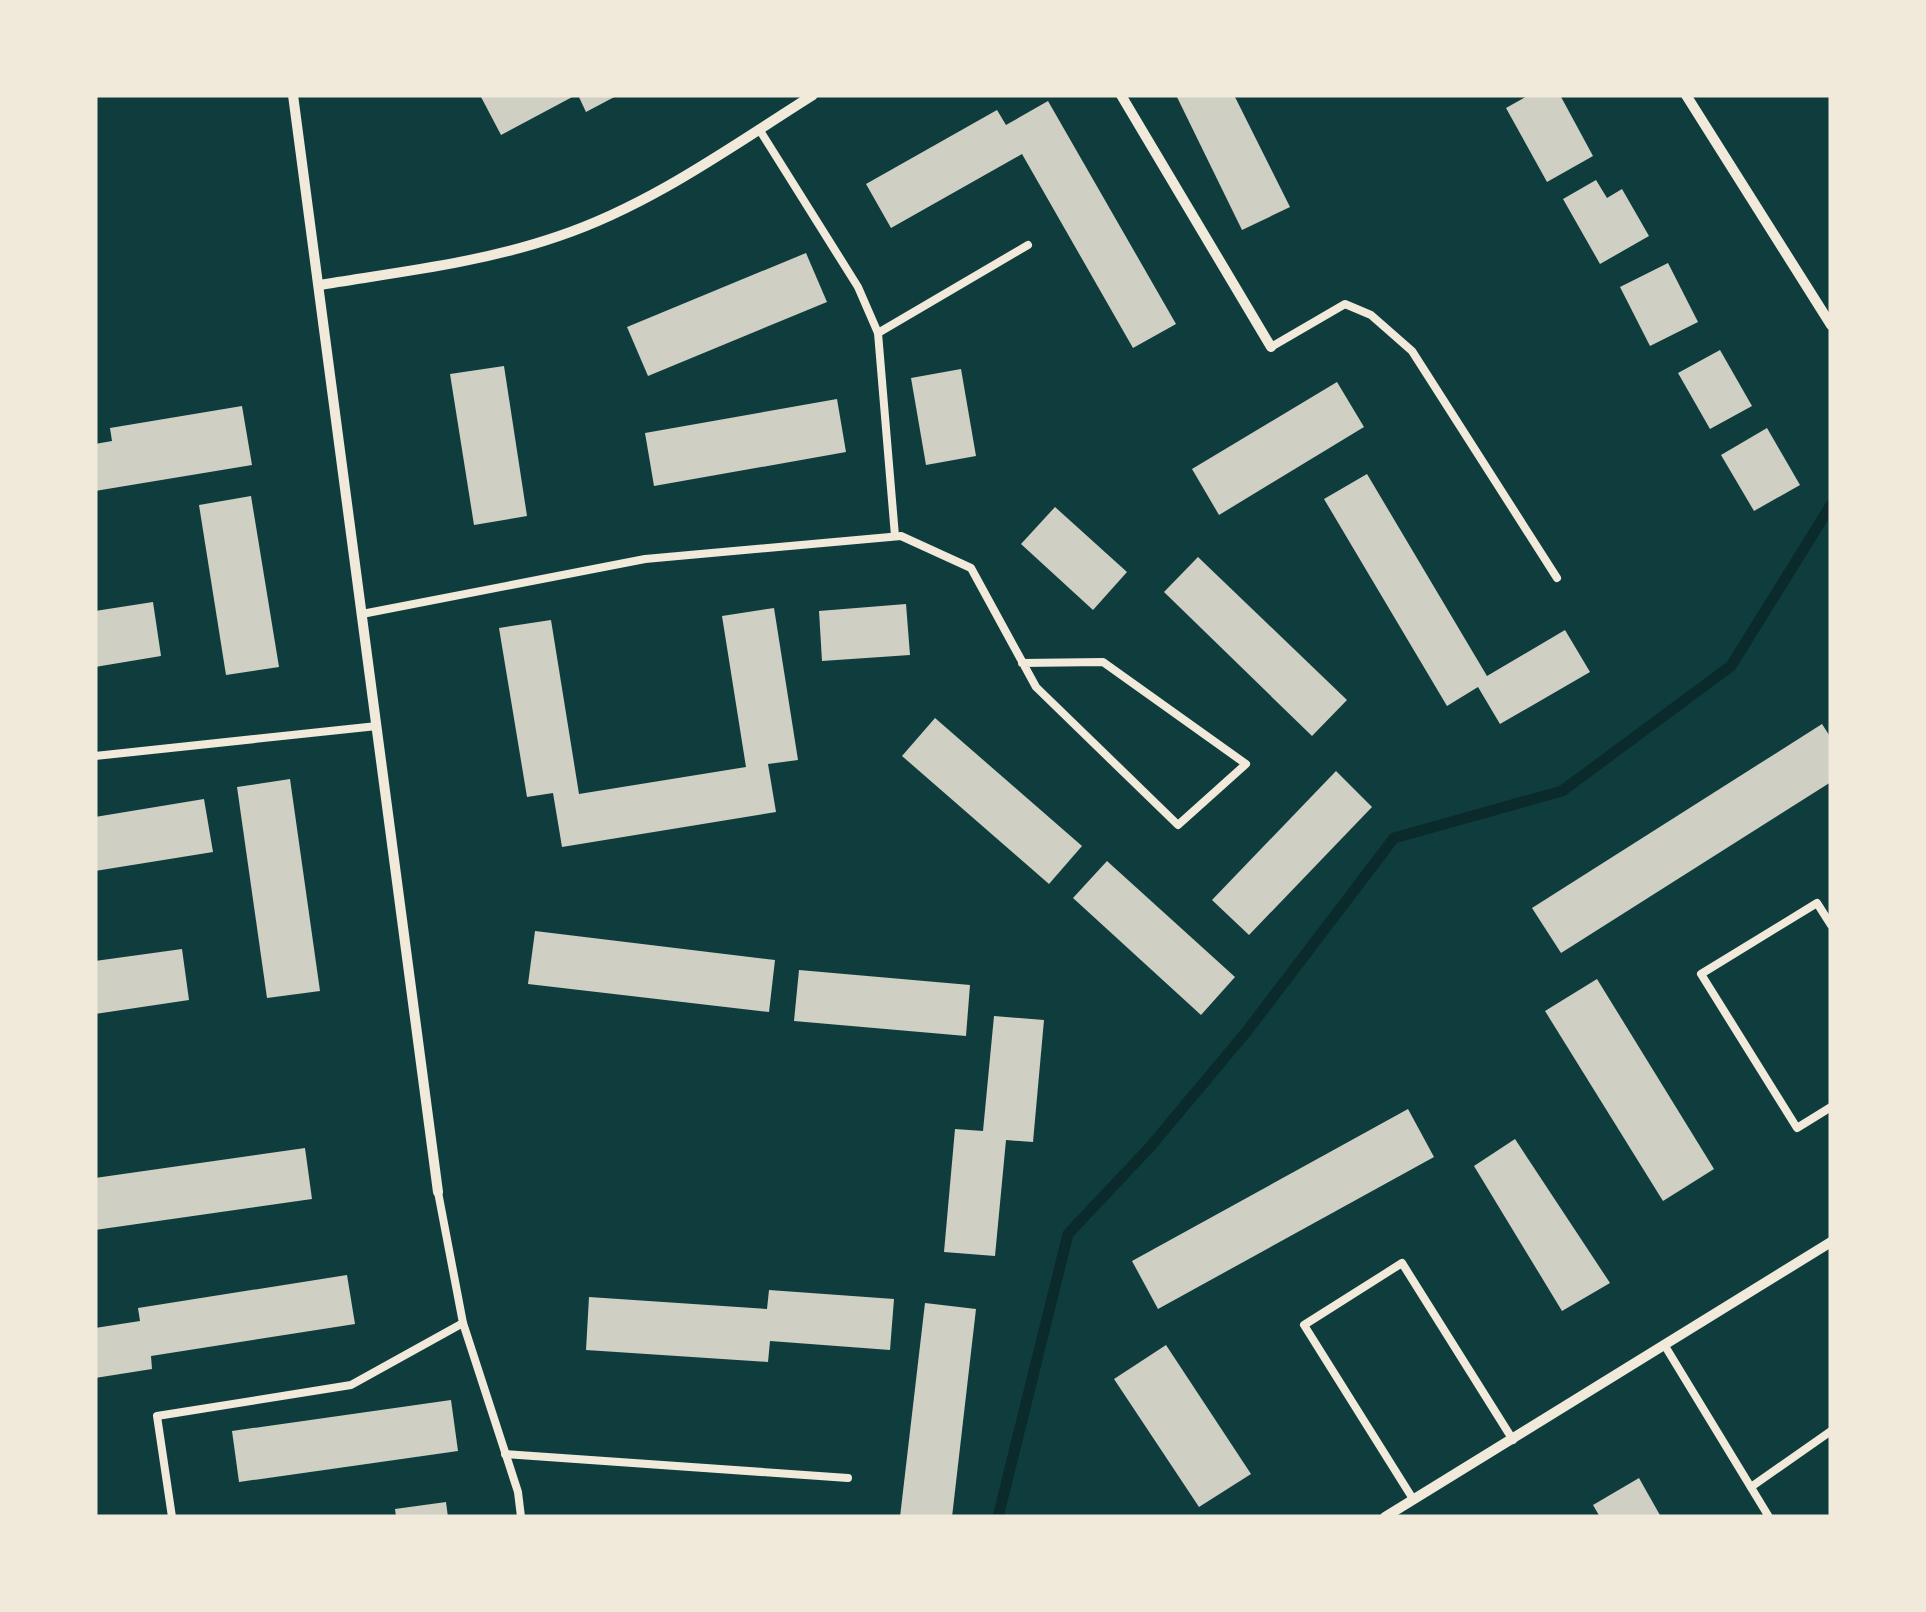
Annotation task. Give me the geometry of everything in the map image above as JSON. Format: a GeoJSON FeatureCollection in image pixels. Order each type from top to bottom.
{"type":"FeatureCollection","features":[{"type":"Feature","properties":{"kind":"street"},"geometry":{"type":"LineString","coordinates":[[293,95],[438,1192]]}},
{"type":"Feature","properties":{"kind":"street"},"geometry":{"type":"LineString","coordinates":[[318,285],[448,265],[560,236],[668,186],[814,95]]}},
{"type":"Feature","properties":{"kind":"street"},"geometry":{"type":"LineString","coordinates":[[1121,95],[1271,347]]}},
{"type":"Feature","properties":{"kind":"street"},"geometry":{"type":"LineString","coordinates":[[1686,95],[1831,324]]}},
{"type":"Feature","properties":{"kind":"street"},"geometry":{"type":"LineString","coordinates":[[1385,1517],[1831,1242]]}},
{"type":"Feature","properties":{"kind":"lane"},"geometry":{"type":"LineString","coordinates":[[759,129],[858,286],[878,333],[894,536]]}},
{"type":"Feature","properties":{"kind":"lane"},"geometry":{"type":"LineString","coordinates":[[878,333],[1028,245]]}},
{"type":"Feature","properties":{"kind":"lane"},"geometry":{"type":"LineString","coordinates":[[1271,347],[1345,304],[1371,315],[1412,351],[1557,578]]}},
{"type":"Feature","properties":{"kind":"lane"},"geometry":{"type":"LineString","coordinates":[[362,614],[645,559],[901,536],[971,568],[1022,663],[1036,688],[1178,826],[1246,764],[1103,662],[1022,663]]}},
{"type":"Feature","properties":{"kind":"lane"},"geometry":{"type":"LineString","coordinates":[[95,756],[377,726]]}},
{"type":"Feature","properties":{"kind":"lane"},"geometry":{"type":"LineString","coordinates":[[1831,925],[1818,903],[1701,974],[1796,1128],[1831,1106]]}},
{"type":"Feature","properties":{"kind":"lane"},"geometry":{"type":"LineString","coordinates":[[438,1192],[463,1323],[518,1492],[522,1517]]}},
{"type":"Feature","properties":{"kind":"lane"},"geometry":{"type":"LineString","coordinates":[[1413,1499],[1304,1325],[1402,1263],[1513,1440]]}},
{"type":"Feature","properties":{"kind":"lane"},"geometry":{"type":"LineString","coordinates":[[172,1517],[158,1416],[351,1384],[463,1323]]}},
{"type":"Feature","properties":{"kind":"lane"},"geometry":{"type":"LineString","coordinates":[[1665,1346],[1769,1517]]}},
{"type":"Feature","properties":{"kind":"lane"},"geometry":{"type":"LineString","coordinates":[[1750,1487],[1831,1431]]}},
{"type":"Feature","properties":{"kind":"lane"},"geometry":{"type":"LineString","coordinates":[[505,1454],[848,1478]]}},
{"type":"Feature","properties":{"kind":"building"},"geometry":{"type":"Polygon","coordinates":[[[480,95],[576,95],[501,135],[480,95]]]}},
{"type":"Feature","properties":{"kind":"building"},"geometry":{"type":"Polygon","coordinates":[[[578,95],[618,95],[586,112],[578,95]]]}},
{"type":"Feature","properties":{"kind":"building"},"geometry":{"type":"Polygon","coordinates":[[[1176,95],[1234,95],[1290,207],[1242,230],[1176,95]]]}},
{"type":"Feature","properties":{"kind":"building"},"geometry":{"type":"Polygon","coordinates":[[[1529,95],[1560,95],[1593,156],[1547,182],[1506,108],[1529,95]]]}},
{"type":"Feature","properties":{"kind":"building"},"geometry":{"type":"Polygon","coordinates":[[[1048,101],[1176,324],[1133,348],[1022,154],[891,228],[866,184],[997,110],[1006,125],[1048,101]]]}},
{"type":"Feature","properties":{"kind":"building"},"geometry":{"type":"Polygon","coordinates":[[[1596,180],[1607,198],[1622,189],[1649,236],[1600,264],[1563,199],[1596,180]]]}},
{"type":"Feature","properties":{"kind":"building"},"geometry":{"type":"Polygon","coordinates":[[[806,253],[827,302],[648,376],[627,327],[806,253]]]}},
{"type":"Feature","properties":{"kind":"building"},"geometry":{"type":"Polygon","coordinates":[[[1668,263],[1698,322],[1650,346],[1620,287],[1668,263]]]}},
{"type":"Feature","properties":{"kind":"building"},"geometry":{"type":"Polygon","coordinates":[[[1720,350],[1752,406],[1710,429],[1678,373],[1720,350]]]}},
{"type":"Feature","properties":{"kind":"building"},"geometry":{"type":"Polygon","coordinates":[[[504,366],[527,516],[474,525],[450,374],[504,366]]]}},
{"type":"Feature","properties":{"kind":"building"},"geometry":{"type":"Polygon","coordinates":[[[961,369],[976,456],[926,465],[911,378],[961,369]]]}},
{"type":"Feature","properties":{"kind":"building"},"geometry":{"type":"Polygon","coordinates":[[[1337,382],[1364,427],[1219,515],[1192,469],[1337,382]]]}},
{"type":"Feature","properties":{"kind":"building"},"geometry":{"type":"Polygon","coordinates":[[[837,399],[846,452],[654,486],[645,433],[837,399]]]}},
{"type":"Feature","properties":{"kind":"building"},"geometry":{"type":"Polygon","coordinates":[[[242,406],[252,465],[95,491],[95,444],[112,441],[110,428],[242,406]]]}},
{"type":"Feature","properties":{"kind":"building"},"geometry":{"type":"Polygon","coordinates":[[[1767,428],[1800,485],[1754,511],[1721,455],[1767,428]]]}},
{"type":"Feature","properties":{"kind":"building"},"geometry":{"type":"Polygon","coordinates":[[[1367,474],[1487,676],[1565,630],[1590,672],[1500,724],[1478,687],[1447,706],[1324,499],[1367,474]]]}},
{"type":"Feature","properties":{"kind":"building"},"geometry":{"type":"Polygon","coordinates":[[[251,496],[279,667],[226,675],[199,505],[251,496]]]}},
{"type":"Feature","properties":{"kind":"building"},"geometry":{"type":"Polygon","coordinates":[[[1055,507],[1127,572],[1093,610],[1021,544],[1055,507]]]}},
{"type":"Feature","properties":{"kind":"building"},"geometry":{"type":"Polygon","coordinates":[[[1198,557],[1347,700],[1312,736],[1164,592],[1198,557]]]}},
{"type":"Feature","properties":{"kind":"building"},"geometry":{"type":"Polygon","coordinates":[[[153,602],[161,656],[95,667],[95,611],[153,602]]]}},
{"type":"Feature","properties":{"kind":"building"},"geometry":{"type":"Polygon","coordinates":[[[906,604],[910,655],[822,661],[819,611],[906,604]]]}},
{"type":"Feature","properties":{"kind":"building"},"geometry":{"type":"Polygon","coordinates":[[[774,608],[798,760],[768,764],[776,812],[562,847],[553,793],[527,797],[499,628],[551,620],[579,794],[746,767],[722,616],[774,608]]]}},
{"type":"Feature","properties":{"kind":"building"},"geometry":{"type":"Polygon","coordinates":[[[935,718],[1082,846],[1049,884],[902,756],[935,718]]]}},
{"type":"Feature","properties":{"kind":"building"},"geometry":{"type":"Polygon","coordinates":[[[1822,724],[1831,738],[1831,782],[1561,953],[1532,908],[1822,724]]]}},
{"type":"Feature","properties":{"kind":"building"},"geometry":{"type":"Polygon","coordinates":[[[1336,771],[1372,807],[1249,935],[1212,900],[1336,771]]]}},
{"type":"Feature","properties":{"kind":"building"},"geometry":{"type":"Polygon","coordinates":[[[290,779],[320,991],[267,998],[237,787],[290,779]]]}},
{"type":"Feature","properties":{"kind":"building"},"geometry":{"type":"Polygon","coordinates":[[[204,799],[213,852],[95,871],[95,817],[204,799]]]}},
{"type":"Feature","properties":{"kind":"building"},"geometry":{"type":"Polygon","coordinates":[[[1107,861],[1235,977],[1201,1015],[1073,898],[1107,861]]]}},
{"type":"Feature","properties":{"kind":"building"},"geometry":{"type":"Polygon","coordinates":[[[535,931],[775,960],[769,1012],[528,984],[535,931]]]}},
{"type":"Feature","properties":{"kind":"building"},"geometry":{"type":"Polygon","coordinates":[[[182,949],[189,1000],[95,1014],[95,961],[182,949]]]}},
{"type":"Feature","properties":{"kind":"building"},"geometry":{"type":"Polygon","coordinates":[[[799,970],[970,985],[966,1036],[794,1021],[799,970]]]}},
{"type":"Feature","properties":{"kind":"building"},"geometry":{"type":"Polygon","coordinates":[[[1597,979],[1714,1169],[1663,1201],[1545,1011],[1597,979]]]}},
{"type":"Feature","properties":{"kind":"building"},"geometry":{"type":"Polygon","coordinates":[[[994,1016],[1044,1020],[1033,1142],[1006,1140],[995,1256],[944,1252],[955,1129],[983,1131],[994,1016]]]}},
{"type":"Feature","properties":{"kind":"building"},"geometry":{"type":"Polygon","coordinates":[[[1408,1109],[1434,1157],[1158,1309],[1132,1261],[1408,1109]]]}},
{"type":"Feature","properties":{"kind":"building"},"geometry":{"type":"Polygon","coordinates":[[[1515,1139],[1610,1283],[1562,1311],[1474,1166],[1515,1139]]]}},
{"type":"Feature","properties":{"kind":"building"},"geometry":{"type":"Polygon","coordinates":[[[305,1148],[312,1199],[95,1230],[95,1178],[305,1148]]]}},
{"type":"Feature","properties":{"kind":"building"},"geometry":{"type":"Polygon","coordinates":[[[347,1275],[355,1324],[151,1356],[152,1369],[95,1378],[95,1328],[140,1321],[138,1308],[347,1275]]]}},
{"type":"Feature","properties":{"kind":"building"},"geometry":{"type":"Polygon","coordinates":[[[769,1290],[894,1299],[890,1350],[770,1341],[768,1362],[586,1350],[589,1297],[767,1309],[769,1290]]]}},
{"type":"Feature","properties":{"kind":"building"},"geometry":{"type":"Polygon","coordinates":[[[925,1303],[976,1309],[952,1517],[900,1517],[925,1303]]]}},
{"type":"Feature","properties":{"kind":"building"},"geometry":{"type":"Polygon","coordinates":[[[1166,1345],[1251,1474],[1199,1507],[1114,1379],[1166,1345]]]}},
{"type":"Feature","properties":{"kind":"building"},"geometry":{"type":"Polygon","coordinates":[[[451,1400],[458,1451],[239,1482],[232,1431],[451,1400]]]}},
{"type":"Feature","properties":{"kind":"building"},"geometry":{"type":"Polygon","coordinates":[[[1639,1478],[1661,1517],[1600,1517],[1593,1505],[1639,1478]]]}},
{"type":"Feature","properties":{"kind":"building"},"geometry":{"type":"Polygon","coordinates":[[[446,1502],[448,1517],[396,1517],[395,1509],[446,1502]]]}},
{"type":"Feature","properties":{"kind":"waterway"},"geometry":{"type":"LineString","coordinates":[[998,1517],[1068,1234],[1150,1147],[1247,1031],[1394,838],[1562,791],[1731,666],[1831,505]]}}]}
